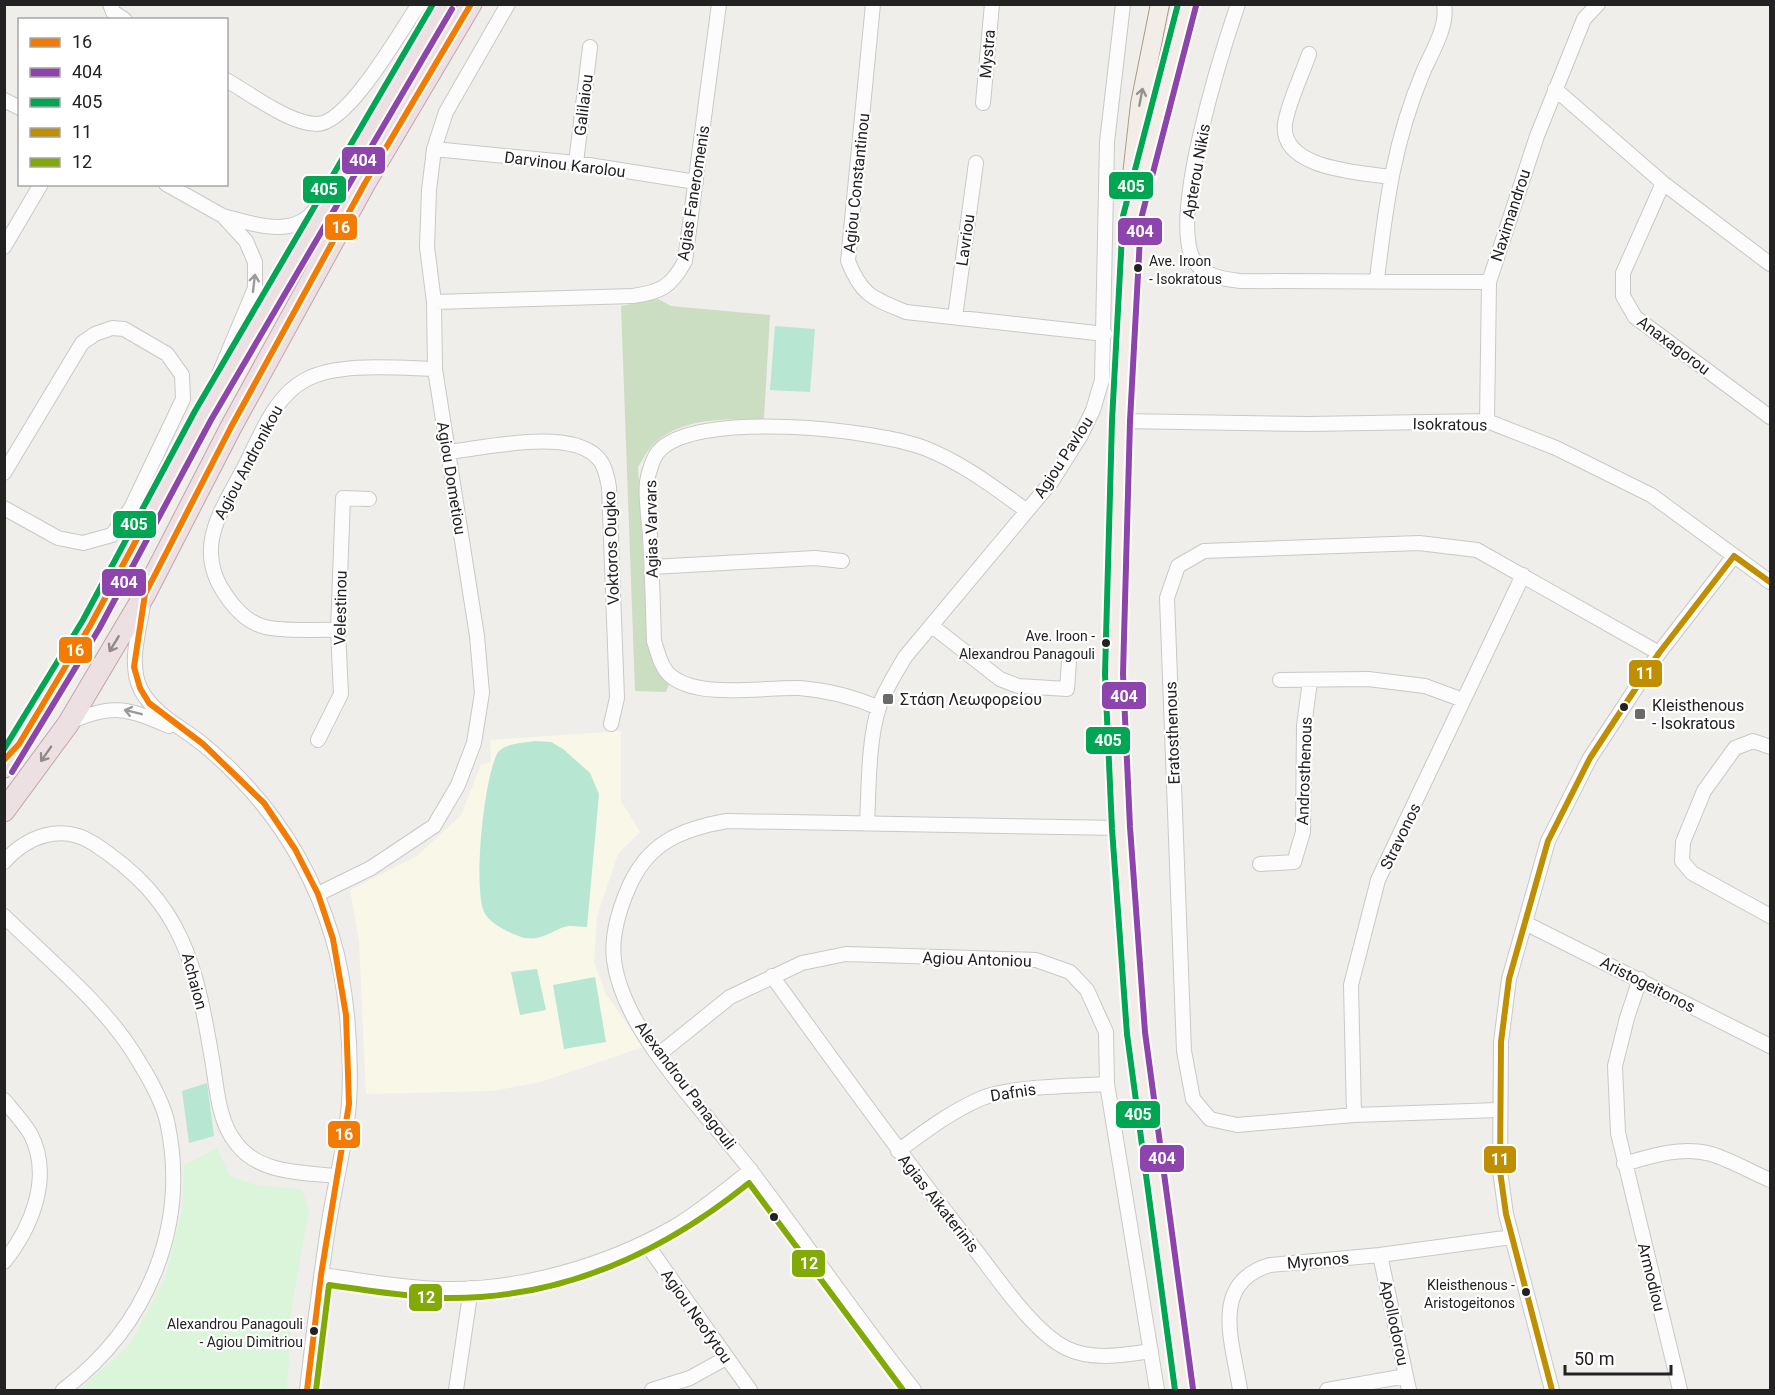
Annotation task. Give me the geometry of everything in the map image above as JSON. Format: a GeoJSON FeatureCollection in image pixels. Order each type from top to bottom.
{"type":"FeatureCollection","features":[{"type":"Feature","properties":{"kind":"highway"},"geometry":{"type":"LineString","coordinates":[[4,767],[92,624],[203,416],[343,169],[444,4]]}},
{"type":"Feature","properties":{"kind":"highway"},"geometry":{"type":"LineString","coordinates":[[4,811],[68,724],[145,594],[231,427],[365,183],[471,4]]}},
{"type":"Feature","properties":{"kind":"highway"},"geometry":{"type":"LineString","coordinates":[[4,760],[19,744]]}},
{"type":"Feature","properties":{"kind":"highway"},"geometry":{"type":"LineString","coordinates":[[4,828],[11,819],[25,785]]}},
{"type":"Feature","properties":{"kind":"main road"},"geometry":{"type":"LineString","coordinates":[[1160,4],[1140,104],[1132,175],[1132,217],[1121,421],[1114,674],[1121,828],[1144,1108],[1184,1390]]}},
{"type":"Feature","properties":{"kind":"main road"},"geometry":{"type":"LineString","coordinates":[[1132,217],[1145,175],[1187,4]]}},
{"type":"Feature","properties":{"kind":"street"},"geometry":{"type":"LineString","coordinates":[[111,4],[113,12],[121,18]]}},
{"type":"Feature","properties":{"kind":"street"},"geometry":{"type":"LineString","coordinates":[[228,81],[293,118],[318,124],[340,116],[358,95],[419,4]]}},
{"type":"Feature","properties":{"kind":"street","name":"Agiou Dometiou"},"geometry":{"type":"LineString","coordinates":[[318,894],[371,868],[434,826],[458,785],[474,744],[482,693],[477,636],[435,369],[434,302],[427,247],[434,149],[446,112],[508,4]]}},
{"type":"Feature","properties":{"kind":"street","name":"Agias Faneromenis"},"geometry":{"type":"LineString","coordinates":[[434,302],[633,296],[657,292],[676,278],[685,261],[719,4]]}},
{"type":"Feature","properties":{"kind":"street","name":"Agiou Constantinou"},"geometry":{"type":"LineString","coordinates":[[873,4],[848,261],[858,286],[879,301],[906,312],[1105,334]]}},
{"type":"Feature","properties":{"kind":"street","name":"Mystra"},"geometry":{"type":"LineString","coordinates":[[983,103],[992,4]]}},
{"type":"Feature","properties":{"kind":"street","name":"Agiou Pavlou"},"geometry":{"type":"LineString","coordinates":[[867,823],[870,765],[879,708],[905,657],[1052,481],[1081,435],[1093,410],[1102,380],[1105,334],[1107,142],[1123,4]]}},
{"type":"Feature","properties":{"kind":"street","name":"Apterou Nikis"},"geometry":{"type":"LineString","coordinates":[[1239,4],[1209,96],[1195,164],[1186,229],[1188,245],[1195,262],[1204,272],[1220,279],[1240,281],[1377,279],[1489,282]]}},
{"type":"Feature","properties":{"kind":"street"},"geometry":{"type":"LineString","coordinates":[[1377,279],[1390,177],[1412,99],[1441,31],[1444,4]]}},
{"type":"Feature","properties":{"kind":"street","name":"Naximandrou"},"geometry":{"type":"LineString","coordinates":[[1487,422],[1489,282],[1536,136],[1584,19],[1598,4]]}},
{"type":"Feature","properties":{"kind":"street","name":"Galilaiou"},"geometry":{"type":"LineString","coordinates":[[576,164],[590,47]]}},
{"type":"Feature","properties":{"kind":"street"},"geometry":{"type":"LineString","coordinates":[[1309,54],[1285,124],[1286,139],[1295,153],[1307,161],[1390,177]]}},
{"type":"Feature","properties":{"kind":"street"},"geometry":{"type":"LineString","coordinates":[[1555,89],[1663,183],[1770,264]]}},
{"type":"Feature","properties":{"kind":"street"},"geometry":{"type":"LineString","coordinates":[[4,100],[18,107]]}},
{"type":"Feature","properties":{"kind":"street","name":"Darvinou Karolou"},"geometry":{"type":"LineString","coordinates":[[434,149],[576,164],[696,182]]}},
{"type":"Feature","properties":{"kind":"street","name":"Lavriou"},"geometry":{"type":"LineString","coordinates":[[955,317],[976,164]]}},
{"type":"Feature","properties":{"kind":"street"},"geometry":{"type":"LineString","coordinates":[[170,186],[223,216],[269,228],[298,224],[311,216],[343,169]]}},
{"type":"Feature","properties":{"kind":"street","name":"Anaxagorou"},"geometry":{"type":"LineString","coordinates":[[1663,183],[1623,273],[1623,296],[1635,317],[1770,417]]}},
{"type":"Feature","properties":{"kind":"street"},"geometry":{"type":"LineString","coordinates":[[4,247],[40,186]]}},
{"type":"Feature","properties":{"kind":"street"},"geometry":{"type":"LineString","coordinates":[[203,416],[232,338],[255,288],[255,262],[246,241],[223,216]]}},
{"type":"Feature","properties":{"kind":"street"},"geometry":{"type":"LineString","coordinates":[[4,472],[82,343],[95,334],[112,328],[124,329],[167,354],[182,375],[183,399],[131,508],[112,535],[83,543],[58,538],[4,508]]}},
{"type":"Feature","properties":{"kind":"street","name":"Agiou Andronikou"},"geometry":{"type":"LineString","coordinates":[[338,630],[266,627],[248,619],[233,606],[218,585],[213,572],[210,556],[214,525],[268,422],[286,394],[303,381],[322,372],[435,369]]}},
{"type":"Feature","properties":{"kind":"street","name":"Isokratous"},"geometry":{"type":"LineString","coordinates":[[1121,421],[1308,424],[1487,422],[1556,448],[1651,495],[1770,582]]}},
{"type":"Feature","properties":{"kind":"street","name":"Agias Varvars"},"geometry":{"type":"LineString","coordinates":[[879,708],[852,697],[801,688],[697,688],[671,677],[660,662],[654,641],[647,481],[657,453],[670,442],[684,435],[712,429],[814,428],[857,432],[914,445],[955,461],[1027,511]]}},
{"type":"Feature","properties":{"kind":"street","name":"Voktoros Ougko"},"geometry":{"type":"LineString","coordinates":[[448,452],[531,442],[576,443],[598,457],[609,487],[617,698],[611,724]]}},
{"type":"Feature","properties":{"kind":"street","name":"Velestinou"},"geometry":{"type":"LineString","coordinates":[[318,740],[341,694],[338,630],[343,498],[369,499]]}},
{"type":"Feature","properties":{"kind":"street","name":"Eratosthenous"},"geometry":{"type":"LineString","coordinates":[[1498,1110],[1354,1115],[1237,1125],[1210,1119],[1193,1099],[1184,1052],[1167,598],[1178,566],[1204,551],[1419,543],[1477,550],[1659,653]]}},
{"type":"Feature","properties":{"kind":"street"},"geometry":{"type":"LineString","coordinates":[[1552,1390],[1512,1237],[1500,1171],[1498,1110],[1501,1042],[1509,979],[1548,841],[1590,758],[1659,653],[1734,556]]}},
{"type":"Feature","properties":{"kind":"street"},"geometry":{"type":"LineString","coordinates":[[652,567],[815,558],[842,561]]}},
{"type":"Feature","properties":{"kind":"street","name":"Stravonos"},"geometry":{"type":"LineString","coordinates":[[1354,1115],[1352,985],[1378,880],[1523,575]]}},
{"type":"Feature","properties":{"kind":"street"},"geometry":{"type":"LineString","coordinates":[[145,594],[134,667],[140,688],[149,703],[185,733],[203,744],[238,775],[264,803],[295,849],[318,894],[333,939],[346,1015],[349,1104],[321,1275],[307,1390]]}},
{"type":"Feature","properties":{"kind":"street"},"geometry":{"type":"LineString","coordinates":[[932,626],[986,670],[1018,686],[1067,689],[1069,661]]}},
{"type":"Feature","properties":{"kind":"street"},"geometry":{"type":"LineString","coordinates":[[1280,680],[1368,679],[1425,686],[1463,700]]}},
{"type":"Feature","properties":{"kind":"street","name":"Androsthenous"},"geometry":{"type":"LineString","coordinates":[[1260,864],[1294,862],[1303,832],[1304,726],[1310,681]]}},
{"type":"Feature","properties":{"kind":"street"},"geometry":{"type":"LineString","coordinates":[[68,724],[92,714],[127,709],[185,733]]}},
{"type":"Feature","properties":{"kind":"street"},"geometry":{"type":"LineString","coordinates":[[1770,747],[1753,741],[1735,748],[1704,791],[1683,842],[1682,861],[1692,873],[1770,916]]}},
{"type":"Feature","properties":{"kind":"street","name":"Alexandrou Panagouli"},"geometry":{"type":"LineString","coordinates":[[914,1390],[751,1170],[658,1055],[636,1021],[623,992],[614,959],[615,935],[621,906],[636,871],[654,850],[678,833],[727,820],[1121,828]]}},
{"type":"Feature","properties":{"kind":"street","name":"Achaion"},"geometry":{"type":"LineString","coordinates":[[4,862],[12,853],[31,841],[49,833],[66,832],[83,836],[138,877],[170,917],[188,951],[203,1008],[223,1119],[234,1141],[248,1156],[270,1167],[336,1176]]}},
{"type":"Feature","properties":{"kind":"street"},"geometry":{"type":"LineString","coordinates":[[4,916],[108,1019],[132,1049],[147,1075],[166,1119],[172,1157],[171,1213],[155,1277],[116,1341],[83,1376],[63,1390]]}},
{"type":"Feature","properties":{"kind":"street","name":"Aristogeitonos"},"geometry":{"type":"LineString","coordinates":[[1525,923],[1770,1046]]}},
{"type":"Feature","properties":{"kind":"street","name":"Agiou Antoniou"},"geometry":{"type":"LineString","coordinates":[[658,1055],[730,997],[802,963],[846,954],[1036,960],[1070,972],[1087,990],[1106,1032],[1107,1084],[1157,1390]]}},
{"type":"Feature","properties":{"kind":"street","name":"Agias Aikaterinis"},"geometry":{"type":"LineString","coordinates":[[772,976],[898,1151],[1005,1288],[1044,1332],[1065,1348],[1084,1354],[1104,1356],[1151,1351]]}},
{"type":"Feature","properties":{"kind":"street","name":"Armodiou"},"geometry":{"type":"LineString","coordinates":[[1640,980],[1627,1018],[1616,1066],[1617,1133],[1680,1390]]}},
{"type":"Feature","properties":{"kind":"street","name":"Dafnis"},"geometry":{"type":"LineString","coordinates":[[898,1151],[937,1122],[981,1098],[1038,1088],[1107,1084]]}},
{"type":"Feature","properties":{"kind":"street"},"geometry":{"type":"LineString","coordinates":[[4,1100],[30,1134],[40,1175],[38,1196],[32,1217],[21,1239],[4,1262]]}},
{"type":"Feature","properties":{"kind":"street"},"geometry":{"type":"LineString","coordinates":[[1624,1164],[1659,1154],[1683,1152],[1710,1154],[1770,1180]]}},
{"type":"Feature","properties":{"kind":"street"},"geometry":{"type":"LineString","coordinates":[[321,1275],[403,1286],[471,1288],[546,1276],[645,1242],[675,1226],[751,1170]]}},
{"type":"Feature","properties":{"kind":"street","name":"Myronos"},"geometry":{"type":"LineString","coordinates":[[1240,1390],[1228,1309],[1233,1291],[1244,1277],[1255,1269],[1270,1264],[1380,1255],[1512,1237]]}},
{"type":"Feature","properties":{"kind":"street","name":"Agiou Neofytou"},"geometry":{"type":"LineString","coordinates":[[645,1242],[750,1390]]}},
{"type":"Feature","properties":{"kind":"street","name":"Apollodorou"},"geometry":{"type":"LineString","coordinates":[[1380,1255],[1409,1390]]}},
{"type":"Feature","properties":{"kind":"street"},"geometry":{"type":"LineString","coordinates":[[456,1390],[471,1288]]}},
{"type":"Feature","properties":{"kind":"street"},"geometry":{"type":"LineString","coordinates":[[652,1390],[690,1378],[726,1358]]}},
{"type":"Feature","properties":{"kind":"street"},"geometry":{"type":"LineString","coordinates":[[1327,1390],[1406,1376]]}},
{"type":"Feature","properties":{"kind":"shaded area"},"geometry":{"type":"Polygon","coordinates":[[[621,731],[621,801],[640,832],[618,854],[597,916],[594,963],[606,994],[643,1047],[541,1082],[492,1091],[366,1094],[359,941],[350,890],[417,856],[461,815],[481,765],[491,762],[490,740],[621,731]]]}},
{"type":"Feature","properties":{"kind":"green space"},"geometry":{"type":"Polygon","coordinates":[[[658,299],[671,306],[770,315],[764,419],[707,421],[679,428],[655,443],[638,467],[648,643],[655,668],[669,684],[666,692],[635,691],[621,306],[658,299]]]}},
{"type":"Feature","properties":{"kind":"green space"},"geometry":{"type":"Polygon","coordinates":[[[775,326],[815,329],[810,392],[770,390],[775,326]]]}},
{"type":"Feature","properties":{"kind":"green space"},"geometry":{"type":"Polygon","coordinates":[[[535,741],[551,742],[563,749],[590,773],[599,794],[587,927],[566,926],[543,936],[527,938],[511,933],[495,924],[484,912],[481,899],[480,857],[484,808],[492,767],[497,754],[509,746],[535,741]]]}},
{"type":"Feature","properties":{"kind":"green space"},"geometry":{"type":"Polygon","coordinates":[[[537,969],[546,1010],[520,1015],[511,972],[537,969]]]}},
{"type":"Feature","properties":{"kind":"green space"},"geometry":{"type":"Polygon","coordinates":[[[595,977],[606,1042],[564,1049],[553,985],[595,977]]]}},
{"type":"Feature","properties":{"kind":"green space"},"geometry":{"type":"Polygon","coordinates":[[[207,1083],[214,1136],[189,1143],[182,1091],[207,1083]]]}},
{"type":"Feature","properties":{"kind":"green space"},"geometry":{"type":"Polygon","coordinates":[[[217,1148],[230,1176],[256,1185],[302,1189],[309,1210],[292,1306],[287,1390],[79,1390],[130,1344],[165,1278],[183,1206],[184,1165],[217,1148]]]}},
{"type":"Feature","properties":{"kind":"transit line","name":"405"},"geometry":{"type":"LineString","coordinates":[[4,749],[83,620],[195,411],[433,4]]}},
{"type":"Feature","properties":{"kind":"transit line","name":"16"},"geometry":{"type":"LineString","coordinates":[[307,1390],[321,1275],[349,1104],[346,1015],[333,939],[318,894],[295,849],[264,803],[203,744],[149,703],[140,688],[134,667],[145,594],[231,427],[365,183],[471,4]]}},
{"type":"Feature","properties":{"kind":"transit line","name":"405"},"geometry":{"type":"LineString","coordinates":[[1175,1390],[1127,1034],[1112,829],[1105,674],[1112,421],[1123,216],[1178,4]]}},
{"type":"Feature","properties":{"kind":"transit line","name":"404"},"geometry":{"type":"LineString","coordinates":[[1193,1389],[1145,1032],[1130,827],[1123,674],[1130,421],[1141,219],[1196,6]]}},
{"type":"Feature","properties":{"kind":"transit line","name":"404"},"geometry":{"type":"LineString","coordinates":[[12,772],[99,629],[211,420],[452,9]]}},
{"type":"Feature","properties":{"kind":"transit line","name":"16"},"geometry":{"type":"LineString","coordinates":[[4,760],[19,744],[91,624],[139,535]]}},
{"type":"Feature","properties":{"kind":"transit line","name":"11"},"geometry":{"type":"LineString","coordinates":[[1552,1390],[1506,1214],[1500,1171],[1501,1042],[1509,979],[1548,841],[1590,758],[1659,653],[1734,556],[1770,582]]}},
{"type":"Feature","properties":{"kind":"transit line","name":"12"},"geometry":{"type":"LineString","coordinates":[[316,1390],[329,1285],[400,1295],[443,1298],[486,1297],[528,1291],[568,1281],[644,1252],[680,1232],[749,1183],[903,1390]]}},
{"type":"Feature","properties":{"kind":"place","name":"Ave. Iroon - Isokratous"},"geometry":{"type":"Point","coordinates":[1138,268]}},
{"type":"Feature","properties":{"kind":"place","name":"Ave. Iroon - Alexandrou Panagouli"},"geometry":{"type":"Point","coordinates":[1106,643]}},
{"type":"Feature","properties":{"kind":"place","name":"Στάση Λεωφορείου"},"geometry":{"type":"Point","coordinates":[888,699]}},
{"type":"Feature","properties":{"kind":"place","name":"Kleisthenous - Isokratous"},"geometry":{"type":"Point","coordinates":[1640,714]}},
{"type":"Feature","properties":{"kind":"place","name":"Kleisthenous - Aristogeitonos"},"geometry":{"type":"Point","coordinates":[1526,1292]}},
{"type":"Feature","properties":{"kind":"place","name":"Alexandrou Panagouli - Agiou Dimitriou"},"geometry":{"type":"Point","coordinates":[314,1331]}}]}
